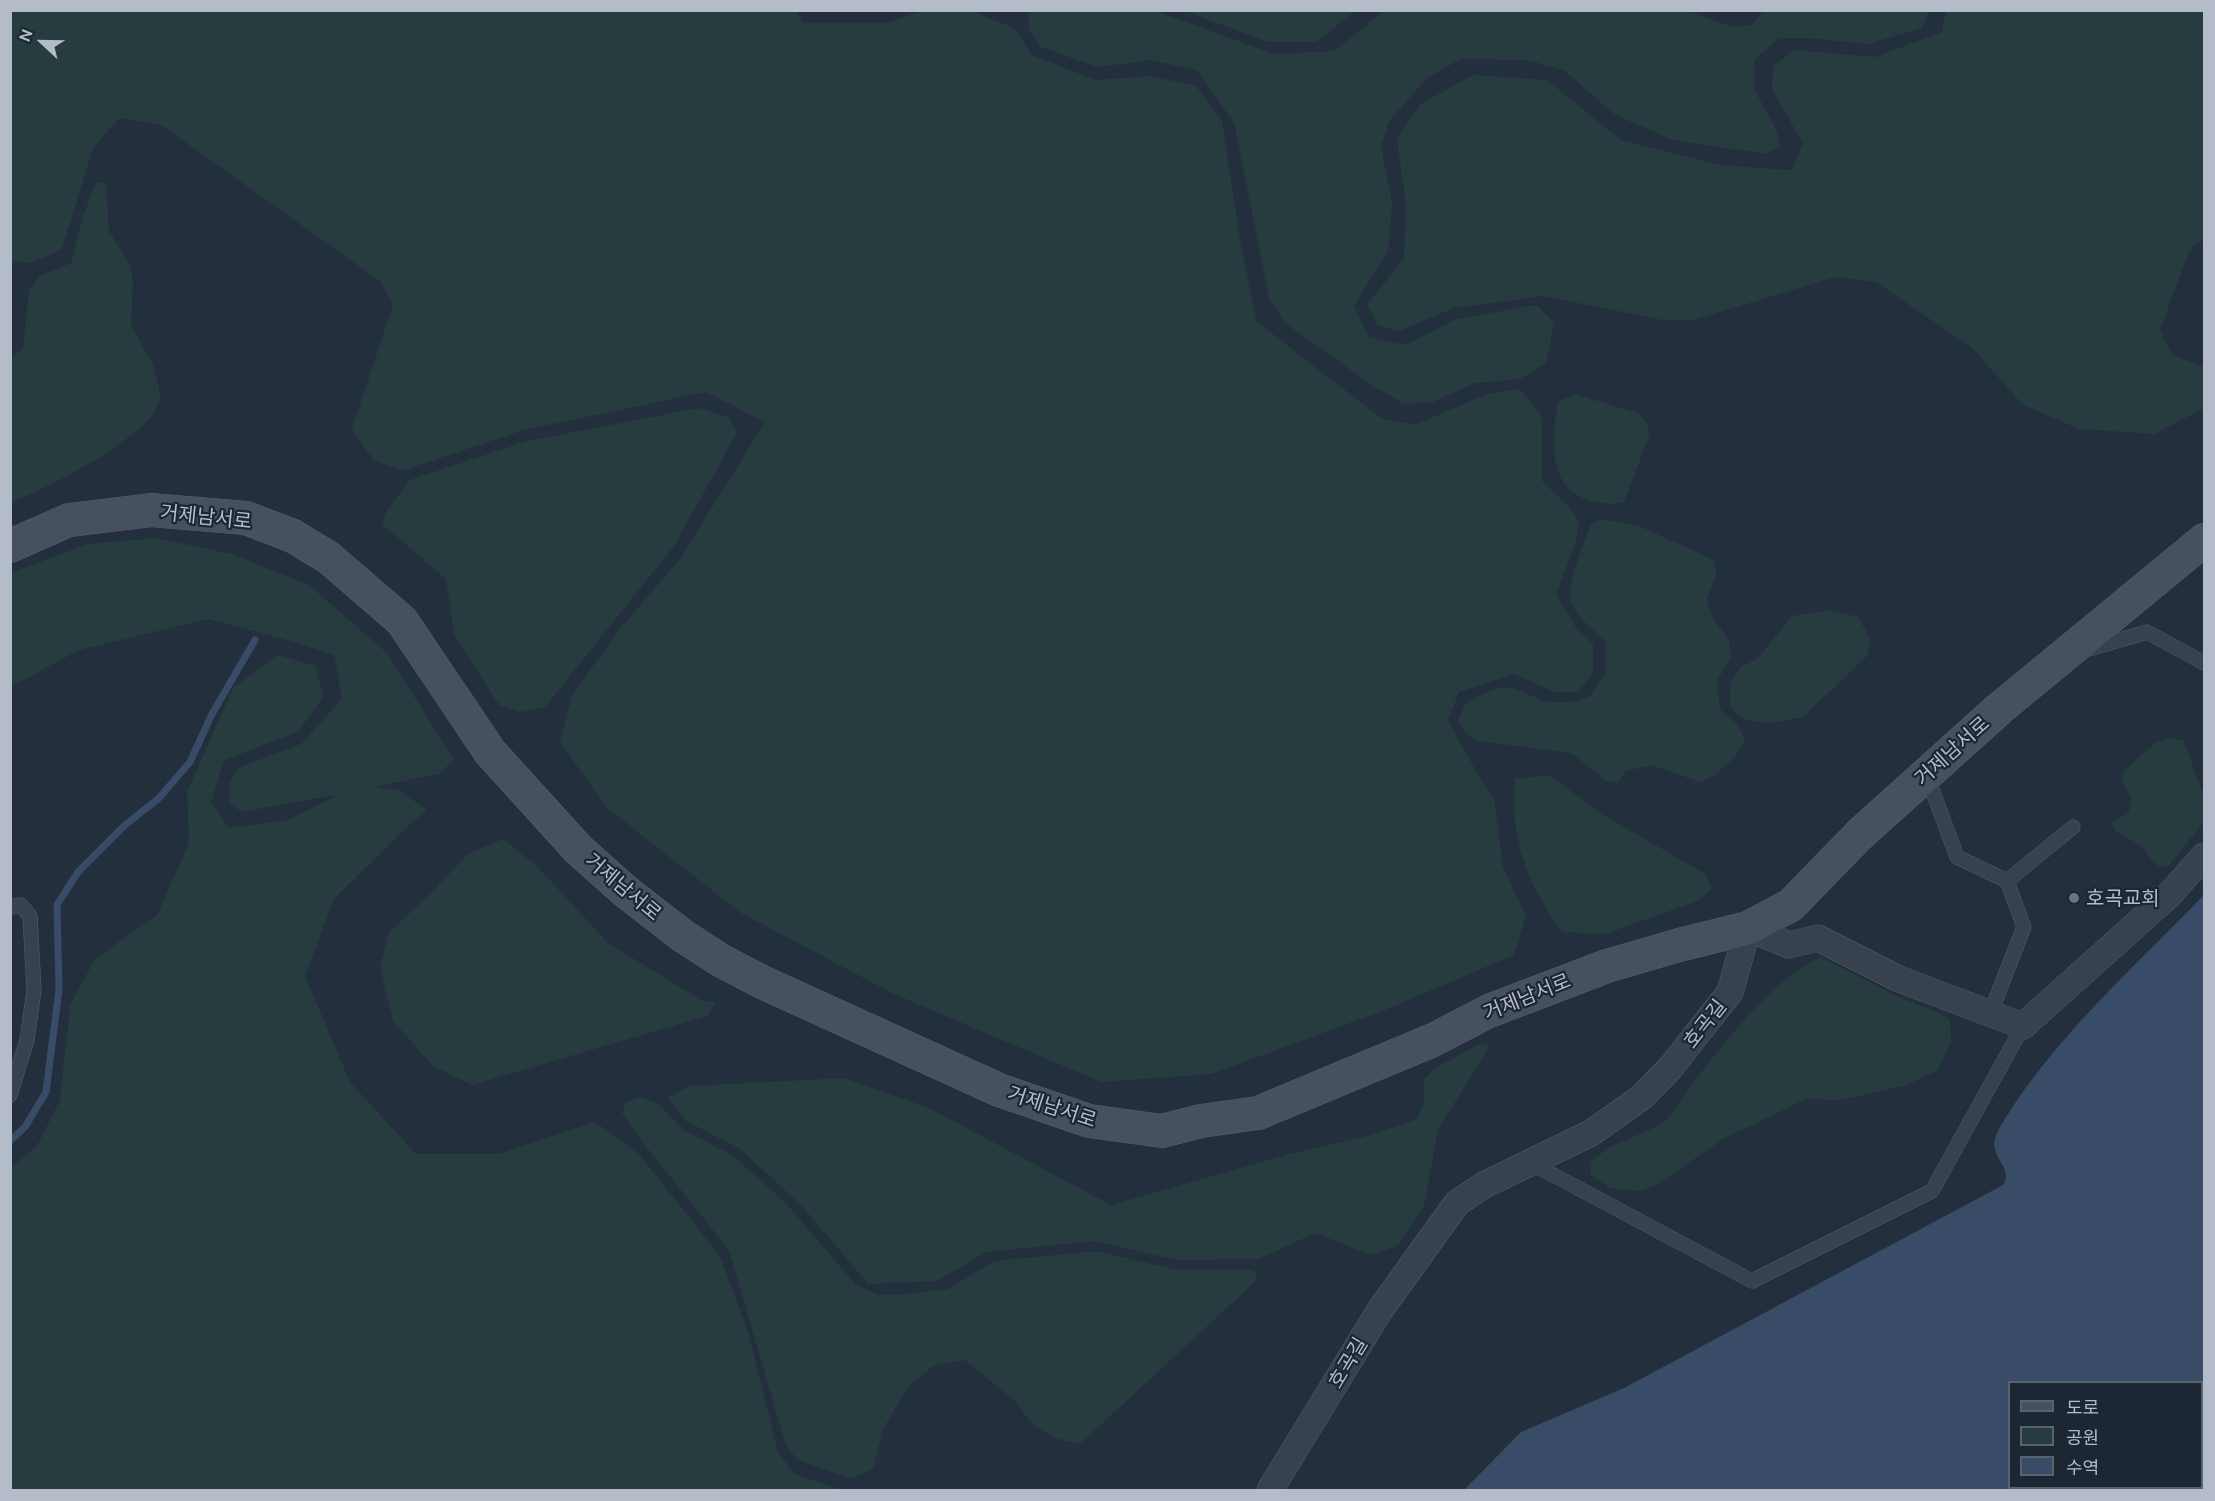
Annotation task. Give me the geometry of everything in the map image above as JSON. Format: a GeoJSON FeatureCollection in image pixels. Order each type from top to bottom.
{"type":"FeatureCollection","features":[{"type":"Feature","properties":{"kind":"main road","name":"거제남서로"},"geometry":{"type":"LineString","coordinates":[[10,546],[69,520],[151,510],[246,518],[293,536],[329,558],[402,621],[490,752],[578,849],[625,891],[683,936],[720,960],[762,982],[999,1090],[1089,1121],[1162,1131],[1201,1121],[1257,1113],[1433,1040],[1489,1011],[1607,966],[1748,928],[1791,905],[1859,835],[1999,709],[2205,540]]}},
{"type":"Feature","properties":{"kind":"street"},"geometry":{"type":"LineString","coordinates":[[1748,928],[1789,945],[1818,938],[1899,980],[2023,1026],[2168,896],[2205,856]]}},
{"type":"Feature","properties":{"kind":"street","name":"호곡길"},"geometry":{"type":"LineString","coordinates":[[1270,1491],[1380,1310],[1457,1203],[1484,1185],[1591,1133],[1642,1097],[1671,1067],[1730,992],[1748,928]]}},
{"type":"Feature","properties":{"kind":"lane"},"geometry":{"type":"LineString","coordinates":[[2060,658],[2147,632],[2205,663]]}},
{"type":"Feature","properties":{"kind":"lane"},"geometry":{"type":"LineString","coordinates":[[1927,774],[1957,857],[2007,881],[2024,927],[1990,1014]]}},
{"type":"Feature","properties":{"kind":"lane"},"geometry":{"type":"LineString","coordinates":[[2007,881],[2073,827]]}},
{"type":"Feature","properties":{"kind":"lane"},"geometry":{"type":"LineString","coordinates":[[10,907],[21,905],[30,916],[34,990],[27,1040],[10,1095]]}},
{"type":"Feature","properties":{"kind":"lane"},"geometry":{"type":"LineString","coordinates":[[1532,1163],[1752,1281],[1932,1191],[2023,1026]]}},
{"type":"Feature","properties":{"kind":"green space"},"geometry":{"type":"Polygon","coordinates":[[[796,10],[803,23],[886,23],[921,11],[971,11],[1014,28],[1032,55],[1096,80],[1150,76],[1196,86],[1222,121],[1241,246],[1256,321],[1381,418],[1415,425],[1487,394],[1520,389],[1542,417],[1542,481],[1570,508],[1579,522],[1575,544],[1556,595],[1577,629],[1593,644],[1593,673],[1578,692],[1555,692],[1514,674],[1459,692],[1448,720],[1494,799],[1503,867],[1526,916],[1514,955],[1380,1012],[1211,1074],[1101,1082],[894,994],[741,913],[607,808],[560,742],[572,695],[622,626],[680,559],[765,422],[706,392],[524,430],[404,470],[374,461],[352,429],[393,305],[381,282],[161,125],[120,118],[94,146],[62,249],[31,263],[11,261],[11,11],[796,10]]]}},
{"type":"Feature","properties":{"kind":"green space"},"geometry":{"type":"Polygon","coordinates":[[[1355,10],[1317,42],[1268,42],[1185,11],[1355,10]]]}},
{"type":"Feature","properties":{"kind":"green space"},"geometry":{"type":"Polygon","coordinates":[[[1927,10],[1929,12],[1922,28],[1868,44],[1807,38],[1779,38],[1755,59],[1754,89],[1777,131],[1780,146],[1767,154],[1672,140],[1614,114],[1565,71],[1528,60],[1461,59],[1427,78],[1390,120],[1381,146],[1392,203],[1388,251],[1354,306],[1369,337],[1405,345],[1456,319],[1536,305],[1554,323],[1546,363],[1520,379],[1475,383],[1433,402],[1404,404],[1375,387],[1286,324],[1269,299],[1234,123],[1198,71],[1152,60],[1098,67],[1041,47],[1028,28],[1029,11],[1156,11],[1274,54],[1334,51],[1384,11],[1688,11],[1732,27],[1752,25],[1764,11],[1927,10]]]}},
{"type":"Feature","properties":{"kind":"green space"},"geometry":{"type":"Polygon","coordinates":[[[1946,11],[2204,11],[2204,238],[2189,251],[2160,330],[2172,355],[2204,367],[2204,408],[2155,434],[2079,429],[2023,405],[1972,348],[1876,282],[1836,277],[1693,320],[1662,320],[1543,296],[1454,308],[1399,331],[1378,326],[1367,304],[1404,259],[1406,207],[1397,138],[1421,104],[1472,75],[1547,80],[1621,140],[1719,165],[1792,170],[1803,143],[1772,90],[1773,66],[1795,50],[1875,57],[1942,32],[1946,11]]]}},
{"type":"Feature","properties":{"kind":"green space"},"geometry":{"type":"Polygon","coordinates":[[[96,182],[106,183],[109,231],[130,265],[133,281],[131,326],[153,364],[161,398],[150,418],[120,444],[66,477],[11,503],[11,359],[23,348],[29,290],[40,276],[71,263],[82,219],[96,182]]]}},
{"type":"Feature","properties":{"kind":"green space"},"geometry":{"type":"Polygon","coordinates":[[[1575,394],[1638,413],[1648,424],[1649,436],[1624,502],[1604,503],[1577,495],[1566,486],[1559,474],[1554,447],[1558,402],[1575,394]]]}},
{"type":"Feature","properties":{"kind":"green space"},"geometry":{"type":"Polygon","coordinates":[[[699,408],[730,418],[737,433],[674,546],[545,707],[520,712],[499,705],[454,634],[446,579],[382,524],[386,512],[410,480],[527,441],[699,408]]]}},
{"type":"Feature","properties":{"kind":"green space"},"geometry":{"type":"Polygon","coordinates":[[[1601,519],[1637,525],[1714,560],[1717,574],[1707,598],[1712,617],[1729,640],[1731,657],[1717,681],[1720,709],[1738,726],[1745,740],[1735,757],[1714,776],[1700,782],[1652,765],[1626,771],[1617,783],[1606,781],[1571,753],[1479,741],[1467,734],[1458,722],[1464,706],[1478,696],[1502,687],[1513,688],[1547,702],[1572,702],[1590,696],[1606,672],[1605,641],[1577,613],[1570,595],[1573,575],[1591,524],[1601,519]]]}},
{"type":"Feature","properties":{"kind":"green space"},"geometry":{"type":"Polygon","coordinates":[[[156,538],[232,554],[309,585],[387,653],[454,760],[439,774],[372,787],[399,790],[427,810],[334,899],[305,976],[350,1082],[416,1154],[499,1154],[595,1122],[638,1153],[720,1256],[749,1334],[778,1452],[794,1474],[843,1490],[11,1490],[11,1167],[37,1146],[60,1100],[70,1005],[95,959],[157,915],[189,843],[187,792],[233,688],[278,655],[316,666],[323,697],[298,732],[224,760],[211,802],[229,828],[288,820],[340,794],[242,812],[229,803],[230,782],[238,768],[301,744],[342,699],[334,655],[208,619],[79,650],[22,681],[11,684],[11,573],[88,544],[156,538]]]}},
{"type":"Feature","properties":{"kind":"green space"},"geometry":{"type":"Polygon","coordinates":[[[1830,610],[1858,617],[1871,640],[1867,656],[1803,717],[1772,723],[1745,720],[1730,707],[1730,682],[1741,667],[1758,658],[1792,616],[1830,610]]]}},
{"type":"Feature","properties":{"kind":"green space"},"geometry":{"type":"Polygon","coordinates":[[[2167,738],[2183,740],[2204,796],[2204,822],[2169,865],[2159,867],[2144,848],[2113,829],[2113,822],[2128,813],[2132,801],[2122,780],[2125,770],[2156,742],[2167,738]]]}},
{"type":"Feature","properties":{"kind":"green space"},"geometry":{"type":"Polygon","coordinates":[[[1550,775],[1602,814],[1705,874],[1712,888],[1698,901],[1605,934],[1563,932],[1551,916],[1531,880],[1518,841],[1515,820],[1515,779],[1550,775]]]}},
{"type":"Feature","properties":{"kind":"green space"},"geometry":{"type":"Polygon","coordinates":[[[503,839],[535,864],[608,943],[701,1000],[716,1003],[707,1016],[472,1085],[433,1066],[393,1021],[380,967],[389,932],[468,854],[503,839]]]}},
{"type":"Feature","properties":{"kind":"green space"},"geometry":{"type":"Polygon","coordinates":[[[1821,957],[1894,995],[1939,1013],[1950,1020],[1951,1042],[1938,1070],[1907,1085],[1841,1100],[1806,1099],[1723,1139],[1657,1185],[1638,1191],[1610,1188],[1591,1175],[1590,1163],[1599,1155],[1656,1126],[1668,1117],[1750,1013],[1784,981],[1821,957]]]}},
{"type":"Feature","properties":{"kind":"green space"},"geometry":{"type":"Polygon","coordinates":[[[1483,1042],[1490,1046],[1438,1129],[1424,1207],[1397,1246],[1370,1255],[1315,1233],[1259,1259],[1176,1260],[1095,1241],[986,1252],[937,1281],[868,1284],[801,1205],[739,1148],[686,1121],[667,1098],[689,1086],[844,1078],[929,1108],[1111,1205],[1286,1155],[1367,1136],[1417,1119],[1424,1103],[1424,1079],[1435,1068],[1483,1042]]]}},
{"type":"Feature","properties":{"kind":"green space"},"geometry":{"type":"Polygon","coordinates":[[[641,1097],[659,1104],[683,1130],[732,1155],[785,1202],[856,1285],[878,1295],[948,1289],[994,1261],[1096,1251],[1173,1269],[1254,1270],[1257,1280],[1080,1444],[1054,1438],[1032,1424],[1016,1402],[965,1360],[933,1366],[908,1387],[883,1429],[873,1469],[851,1479],[798,1460],[786,1446],[729,1250],[622,1113],[626,1102],[641,1097]]]}},
{"type":"Feature","properties":{"kind":"water"},"geometry":{"type":"Polygon","coordinates":[[[2204,895],[2204,1490],[1464,1490],[1521,1432],[1624,1388],[2003,1185],[2006,1174],[1994,1145],[1997,1132],[2030,1082],[2053,1053],[2204,895]]]}},
{"type":"Feature","properties":{"kind":"waterway"},"geometry":{"type":"LineString","coordinates":[[10,1141],[25,1127],[46,1092],[59,989],[57,905],[78,872],[124,826],[159,798],[190,762],[212,714],[255,640]]}},
{"type":"Feature","properties":{"kind":"place","name":"호곡교회"},"geometry":{"type":"Point","coordinates":[2074,898]}}]}
